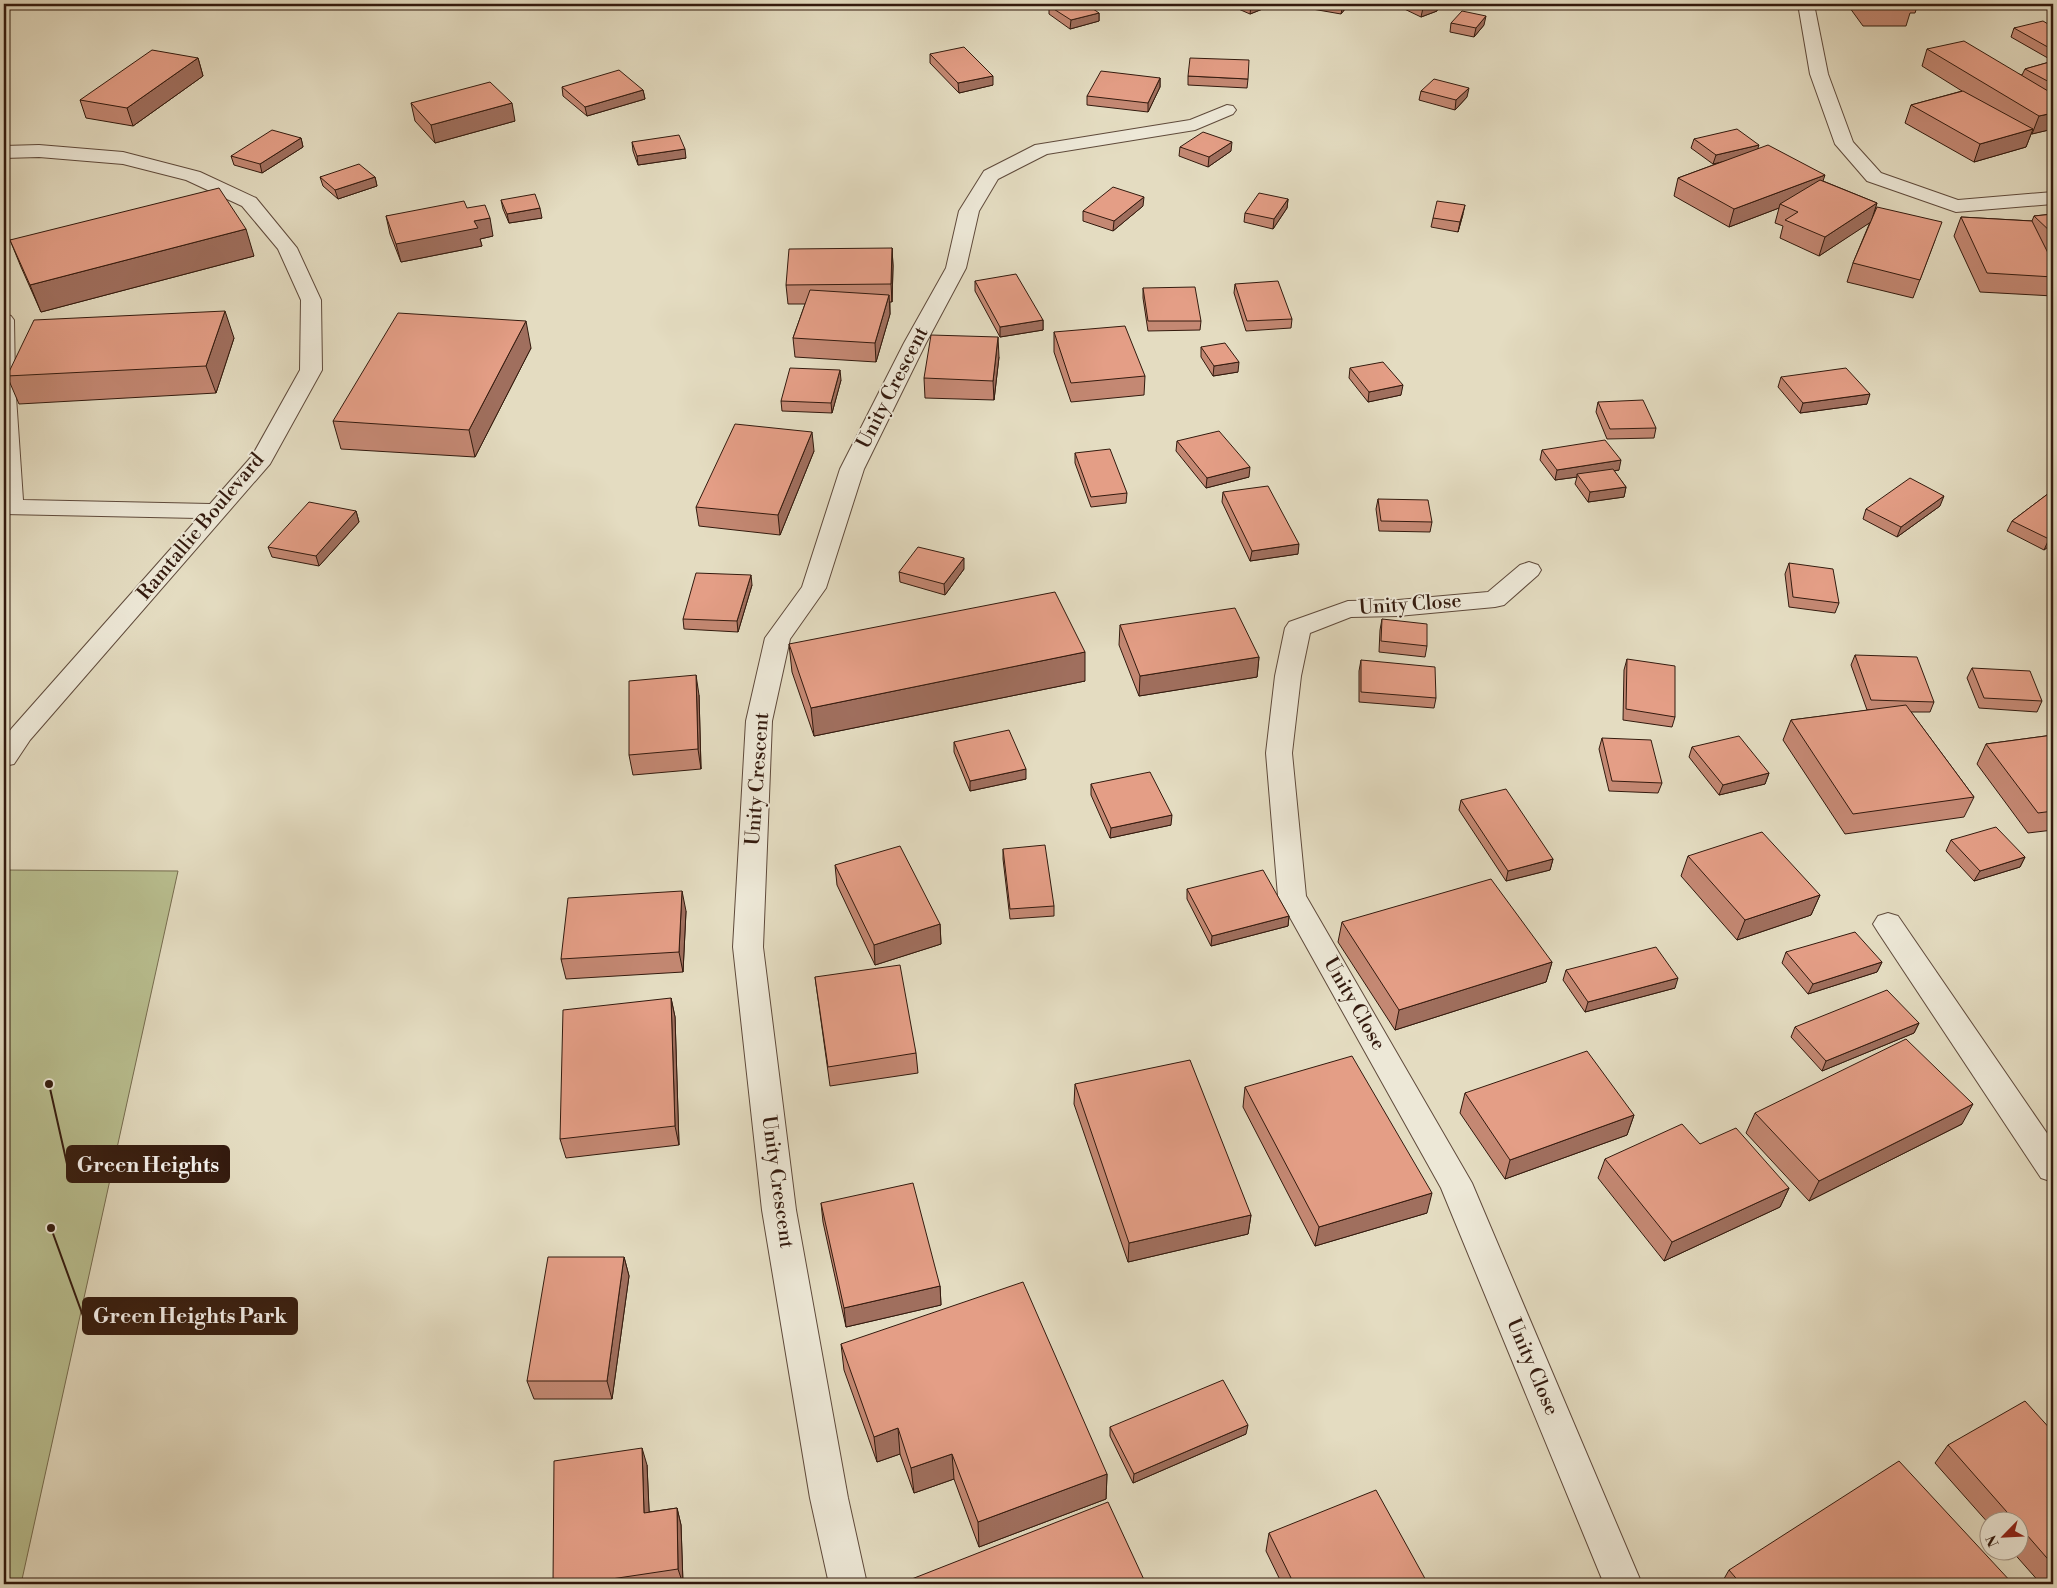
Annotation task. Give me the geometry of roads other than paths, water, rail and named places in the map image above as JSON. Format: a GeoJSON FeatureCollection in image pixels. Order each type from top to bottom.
{"type":"FeatureCollection","features":[{"type":"Feature","properties":{"kind":"street"},"geometry":{"type":"LineString","coordinates":[[1806,4],[1818,74],[1844,144],[1874,177],[1956,206],[2053,198]]}},
{"type":"Feature","properties":{"kind":"street","name":"Unity Crescent"},"geometry":{"type":"LineString","coordinates":[[848,1584],[829,1498],[779,1210],[748,947],[759,721],[778,638],[814,588],[852,469],[915,343],[956,268],[969,211],[991,175],[1042,149],[1195,125],[1227,110]]}},
{"type":"Feature","properties":{"kind":"street","name":"Ramtallie Boulevard"},"geometry":{"type":"LineString","coordinates":[[4,152],[39,151],[123,158],[193,176],[249,202],[287,248],[311,300],[310,370],[262,459],[4,757]]}},
{"type":"Feature","properties":{"kind":"street"},"geometry":{"type":"LineString","coordinates":[[4,320],[8,507],[218,511]]}},
{"type":"Feature","properties":{"kind":"street","name":"Unity Close"},"geometry":{"type":"LineString","coordinates":[[1529,570],[1495,599],[1398,608],[1348,609],[1298,628],[1288,676],[1279,753],[1291,886],[1292,896],[1456,1183],[1623,1584]]}},
{"type":"Feature","properties":{"kind":"street"},"geometry":{"type":"LineString","coordinates":[[1888,924],[2053,1168]]}},
{"type":"Feature","properties":{"kind":"place","name":"Green Heights"},"geometry":{"type":"Point","coordinates":[49,1084]}},
{"type":"Feature","properties":{"kind":"place","name":"Green Heights Park"},"geometry":{"type":"Point","coordinates":[51,1228]}}]}
